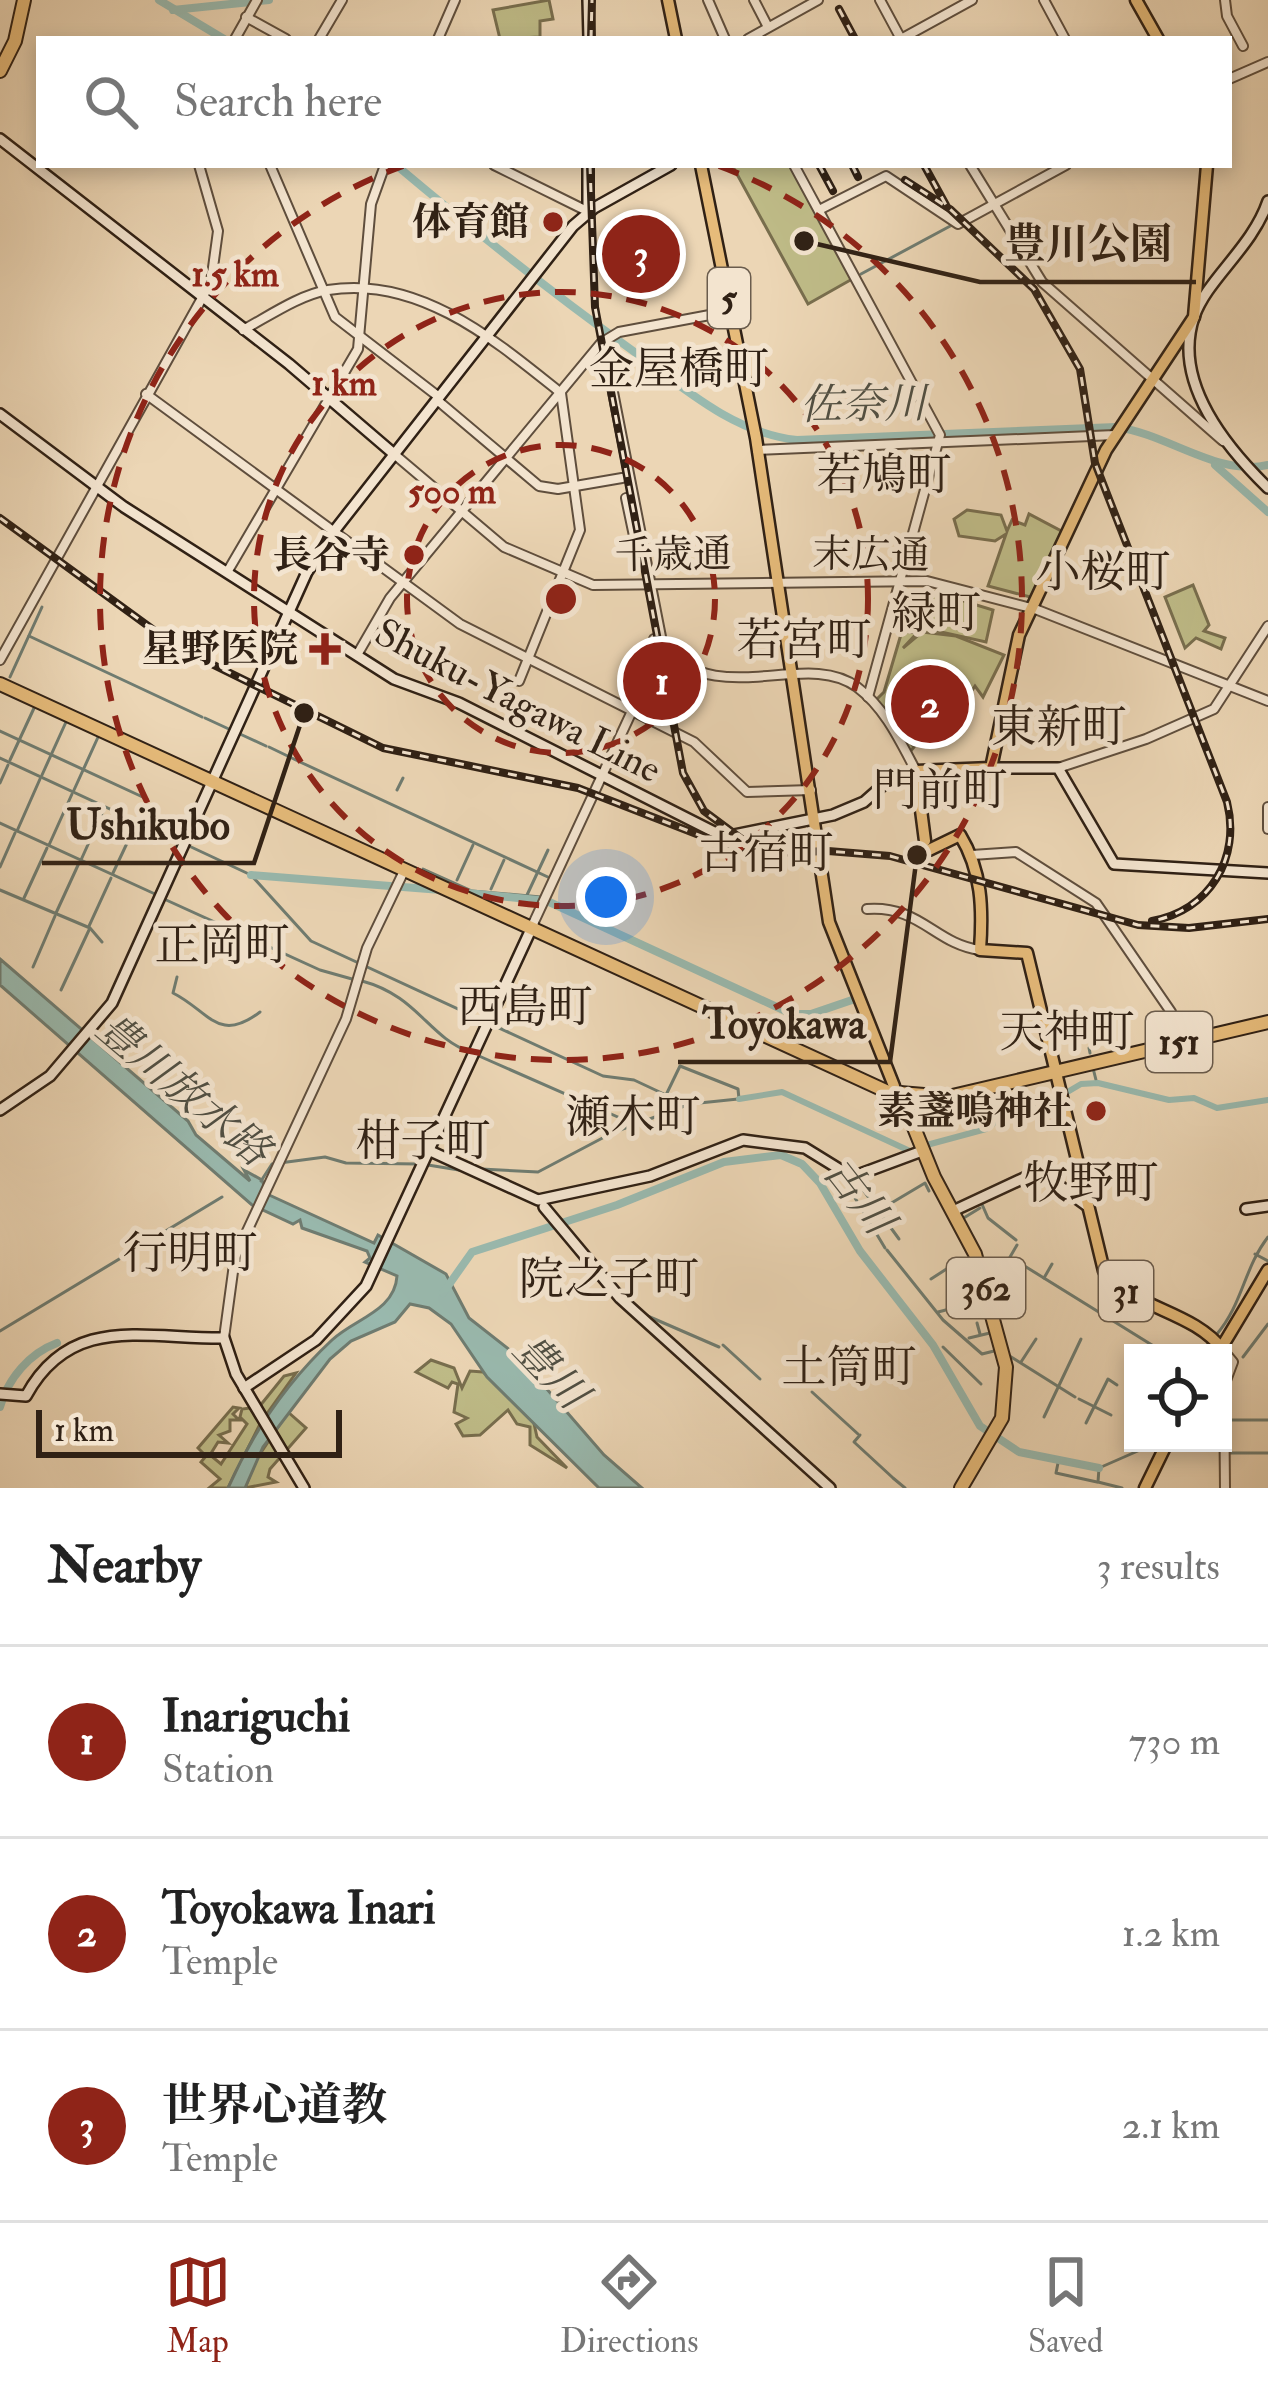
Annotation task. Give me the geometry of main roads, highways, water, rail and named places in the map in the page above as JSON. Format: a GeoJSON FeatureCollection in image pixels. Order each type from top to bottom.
{"type":"FeatureCollection","features":[{"type":"Feature","properties":{"kind":"highway"},"geometry":{"type":"LineString","coordinates":[[0,69],[23,0]]}},
{"type":"Feature","properties":{"kind":"highway","name":"151"},"geometry":{"type":"LineString","coordinates":[[0,680],[897,1090],[948,1089],[1268,1018]]}},
{"type":"Feature","properties":{"kind":"highway","name":"151"},"geometry":{"type":"LineString","coordinates":[[214,779],[404,871],[532,926]]}},
{"type":"Feature","properties":{"kind":"highway","name":"151"},"geometry":{"type":"LineString","coordinates":[[1055,1068],[1242,1019],[1268,1018]]}},
{"type":"Feature","properties":{"kind":"highway","name":"362"},"geometry":{"type":"LineString","coordinates":[[897,1090],[979,1263],[1006,1363],[1006,1400],[993,1437],[962,1488]]}},
{"type":"Feature","properties":{"kind":"main road"},"geometry":{"type":"LineString","coordinates":[[588,0],[589,36]]}},
{"type":"Feature","properties":{"kind":"main road"},"geometry":{"type":"LineString","coordinates":[[668,0],[675,36]]}},
{"type":"Feature","properties":{"kind":"main road"},"geometry":{"type":"LineString","coordinates":[[1136,0],[1156,36]]}},
{"type":"Feature","properties":{"kind":"main road"},"geometry":{"type":"LineString","coordinates":[[0,140],[243,329],[394,454]]}},
{"type":"Feature","properties":{"kind":"main road"},"geometry":{"type":"LineString","coordinates":[[590,168],[591,210]]}},
{"type":"Feature","properties":{"kind":"main road"},"geometry":{"type":"LineString","coordinates":[[0,1109],[50,1076],[117,993],[288,616],[333,532],[531,279],[591,210],[666,168]]}},
{"type":"Feature","properties":{"kind":"main road","name":"5"},"geometry":{"type":"LineString","coordinates":[[702,168],[756,438],[831,928],[897,1090]]}},
{"type":"Feature","properties":{"kind":"main road"},"geometry":{"type":"LineString","coordinates":[[1207,168],[1194,317],[1195,374],[1223,441],[1268,488]]}},
{"type":"Feature","properties":{"kind":"main road"},"geometry":{"type":"LineString","coordinates":[[991,768],[1015,646],[1032,608],[1119,430],[1256,233],[1268,201]]}},
{"type":"Feature","properties":{"kind":"main road","name":"Shuku-Yagawa Line"},"geometry":{"type":"LineString","coordinates":[[0,414],[51,448],[95,487],[229,569],[288,616],[418,692],[459,703],[730,839],[816,820],[864,802],[890,779],[916,771]]}},
{"type":"Feature","properties":{"kind":"main road"},"geometry":{"type":"LineString","coordinates":[[916,771],[1058,768],[1114,864],[1268,873]]}},
{"type":"Feature","properties":{"kind":"main road","name":"31"},"geometry":{"type":"LineString","coordinates":[[916,771],[929,846],[960,835],[972,855],[982,906],[980,950],[1028,953],[1098,1259],[1110,1279],[1215,1344]]}},
{"type":"Feature","properties":{"kind":"main road"},"geometry":{"type":"LineString","coordinates":[[244,1388],[316,1340],[374,1271],[532,926]]}},
{"type":"Feature","properties":{"kind":"main road"},"geometry":{"type":"LineString","coordinates":[[428,1150],[539,1200],[650,1176],[743,1140],[805,1148],[850,1177],[920,1144]]}},
{"type":"Feature","properties":{"kind":"main road"},"geometry":{"type":"LineString","coordinates":[[953,1211],[1039,1171],[1086,1205]]}},
{"type":"Feature","properties":{"kind":"main road"},"geometry":{"type":"LineString","coordinates":[[1246,1209],[1268,1206]]}},
{"type":"Feature","properties":{"kind":"main road"},"geometry":{"type":"LineString","coordinates":[[544,1207],[620,1298],[830,1488]]}},
{"type":"Feature","properties":{"kind":"main road"},"geometry":{"type":"LineString","coordinates":[[1219,1344],[1268,1274]]}},
{"type":"Feature","properties":{"kind":"main road"},"geometry":{"type":"LineString","coordinates":[[2,1394],[26,1396],[50,1362],[84,1341],[122,1334],[224,1338],[244,1388],[304,1488]]}},
{"type":"Feature","properties":{"kind":"main road"},"geometry":{"type":"LineString","coordinates":[[1148,1488],[1164,1452]]}},
{"type":"Feature","properties":{"kind":"water"},"geometry":{"type":"Polygon","coordinates":[[[0,959],[188,1121],[196,1135],[250,1181],[244,1170],[262,1180],[267,1194],[374,1243],[378,1235],[446,1274],[469,1318],[520,1358],[604,1455],[642,1488],[599,1488],[487,1377],[451,1324],[429,1308],[410,1304],[395,1322],[351,1341],[330,1359],[263,1447],[245,1488],[228,1488],[248,1447],[286,1391],[332,1340],[389,1298],[397,1276],[365,1262],[370,1258],[367,1251],[302,1228],[300,1220],[293,1224],[252,1205],[0,985],[0,959]]]}},
{"type":"Feature","properties":{"kind":"waterway","name":"佐奈川"},"geometry":{"type":"LineString","coordinates":[[159,0],[219,36]]}},
{"type":"Feature","properties":{"kind":"waterway"},"geometry":{"type":"LineString","coordinates":[[173,10],[269,0]]}},
{"type":"Feature","properties":{"kind":"waterway","name":"佐奈川"},"geometry":{"type":"LineString","coordinates":[[400,168],[511,259],[708,405],[773,436],[797,440],[1116,427],[1230,465],[1268,465]]}},
{"type":"Feature","properties":{"kind":"waterway"},"geometry":{"type":"LineString","coordinates":[[861,274],[954,224]]}},
{"type":"Feature","properties":{"kind":"waterway"},"geometry":{"type":"LineString","coordinates":[[1215,465],[1268,512]]}},
{"type":"Feature","properties":{"kind":"waterway"},"geometry":{"type":"LineString","coordinates":[[10,677],[42,607]]}},
{"type":"Feature","properties":{"kind":"waterway"},"geometry":{"type":"LineString","coordinates":[[29,636],[202,717]]}},
{"type":"Feature","properties":{"kind":"waterway"},"geometry":{"type":"LineString","coordinates":[[10,760],[35,706]]}},
{"type":"Feature","properties":{"kind":"waterway"},"geometry":{"type":"LineString","coordinates":[[205,718],[231,730]]}},
{"type":"Feature","properties":{"kind":"waterway"},"geometry":{"type":"LineString","coordinates":[[42,775],[66,722]]}},
{"type":"Feature","properties":{"kind":"waterway"},"geometry":{"type":"LineString","coordinates":[[0,731],[147,799]]}},
{"type":"Feature","properties":{"kind":"waterway"},"geometry":{"type":"LineString","coordinates":[[240,734],[266,746]]}},
{"type":"Feature","properties":{"kind":"waterway"},"geometry":{"type":"LineString","coordinates":[[74,790],[99,735]]}},
{"type":"Feature","properties":{"kind":"waterway"},"geometry":{"type":"LineString","coordinates":[[269,747],[298,761]]}},
{"type":"Feature","properties":{"kind":"waterway"},"geometry":{"type":"LineString","coordinates":[[0,758],[181,842]]}},
{"type":"Feature","properties":{"kind":"waterway"},"geometry":{"type":"LineString","coordinates":[[300,762],[550,878]]}},
{"type":"Feature","properties":{"kind":"waterway"},"geometry":{"type":"LineString","coordinates":[[0,783],[8,765]]}},
{"type":"Feature","properties":{"kind":"waterway"},"geometry":{"type":"LineString","coordinates":[[397,790],[403,778]]}},
{"type":"Feature","properties":{"kind":"waterway"},"geometry":{"type":"LineString","coordinates":[[17,831],[40,779]]}},
{"type":"Feature","properties":{"kind":"waterway"},"geometry":{"type":"LineString","coordinates":[[49,845],[72,794]]}},
{"type":"Feature","properties":{"kind":"waterway"},"geometry":{"type":"LineString","coordinates":[[81,860],[104,809]]}},
{"type":"Feature","properties":{"kind":"waterway"},"geometry":{"type":"LineString","coordinates":[[0,823],[155,894]]}},
{"type":"Feature","properties":{"kind":"waterway"},"geometry":{"type":"LineString","coordinates":[[113,873],[136,824]]}},
{"type":"Feature","properties":{"kind":"waterway"},"geometry":{"type":"LineString","coordinates":[[0,867],[15,833]]}},
{"type":"Feature","properties":{"kind":"waterway"},"geometry":{"type":"LineString","coordinates":[[457,880],[473,845]]}},
{"type":"Feature","properties":{"kind":"waterway"},"geometry":{"type":"LineString","coordinates":[[189,846],[251,875],[311,941],[603,1076],[634,1080],[666,1095],[680,1066],[738,1089],[739,1099]]}},
{"type":"Feature","properties":{"kind":"waterway"},"geometry":{"type":"LineString","coordinates":[[24,898],[47,848]]}},
{"type":"Feature","properties":{"kind":"waterway"},"geometry":{"type":"LineString","coordinates":[[527,895],[548,850]]}},
{"type":"Feature","properties":{"kind":"waterway"},"geometry":{"type":"LineString","coordinates":[[491,889],[504,860]]}},
{"type":"Feature","properties":{"kind":"waterway"},"geometry":{"type":"LineString","coordinates":[[56,913],[79,863]]}},
{"type":"Feature","properties":{"kind":"waterway"},"geometry":{"type":"LineString","coordinates":[[423,869],[472,891],[541,897]]}},
{"type":"Feature","properties":{"kind":"waterway"},"geometry":{"type":"LineString","coordinates":[[251,875],[441,890]]}},
{"type":"Feature","properties":{"kind":"waterway"},"geometry":{"type":"LineString","coordinates":[[89,926],[111,878]]}},
{"type":"Feature","properties":{"kind":"waterway"},"geometry":{"type":"LineString","coordinates":[[0,890],[90,928],[102,942]]}},
{"type":"Feature","properties":{"kind":"waterway"},"geometry":{"type":"LineString","coordinates":[[458,892],[547,901],[792,1014],[811,1014],[855,999]]}},
{"type":"Feature","properties":{"kind":"waterway"},"geometry":{"type":"LineString","coordinates":[[164,899],[320,970],[352,979]]}},
{"type":"Feature","properties":{"kind":"waterway"},"geometry":{"type":"LineString","coordinates":[[33,967],[55,916]]}},
{"type":"Feature","properties":{"kind":"waterway"},"geometry":{"type":"LineString","coordinates":[[61,990],[89,930]]}},
{"type":"Feature","properties":{"kind":"waterway"},"geometry":{"type":"LineString","coordinates":[[177,977],[173,993],[214,1021],[234,1025],[260,1012]]}},
{"type":"Feature","properties":{"kind":"waterway"},"geometry":{"type":"LineString","coordinates":[[362,981],[397,996],[443,1037],[470,1052]]}},
{"type":"Feature","properties":{"kind":"waterway"},"geometry":{"type":"LineString","coordinates":[[1089,1048],[1090,1053]]}},
{"type":"Feature","properties":{"kind":"waterway"},"geometry":{"type":"LineString","coordinates":[[479,1056],[636,1125]]}},
{"type":"Feature","properties":{"kind":"waterway"},"geometry":{"type":"LineString","coordinates":[[1093,1068],[1096,1080]]}},
{"type":"Feature","properties":{"kind":"waterway"},"geometry":{"type":"LineString","coordinates":[[1064,1094],[1081,1084],[1098,1083],[1169,1100],[1194,1098],[1217,1108],[1268,1100]]}},
{"type":"Feature","properties":{"kind":"waterway"},"geometry":{"type":"LineString","coordinates":[[739,1099],[782,1092],[912,1152]]}},
{"type":"Feature","properties":{"kind":"waterway"},"geometry":{"type":"LineString","coordinates":[[657,1115],[665,1097]]}},
{"type":"Feature","properties":{"kind":"waterway"},"geometry":{"type":"LineString","coordinates":[[923,1146],[986,1129],[1003,1116],[1026,1113],[1059,1098]]}},
{"type":"Feature","properties":{"kind":"waterway"},"geometry":{"type":"LineString","coordinates":[[481,1169],[538,1172],[612,1133],[690,1104],[738,1099]]}},
{"type":"Feature","properties":{"kind":"waterway","name":"古川"},"geometry":{"type":"LineString","coordinates":[[443,1293],[472,1252],[617,1205],[724,1162],[781,1155],[802,1164],[820,1183],[860,1251],[933,1345],[980,1426],[1019,1452],[1099,1468]]}},
{"type":"Feature","properties":{"kind":"waterway","name":"豊川放水路"},"geometry":{"type":"LineString","coordinates":[[261,1181],[272,1164],[325,1157],[346,1163],[418,1164]]}},
{"type":"Feature","properties":{"kind":"waterway"},"geometry":{"type":"LineString","coordinates":[[428,1165],[465,1171]]}},
{"type":"Feature","properties":{"kind":"waterway"},"geometry":{"type":"LineString","coordinates":[[856,1180],[899,1239]]}},
{"type":"Feature","properties":{"kind":"waterway"},"geometry":{"type":"LineString","coordinates":[[878,1211],[925,1183],[929,1191]]}},
{"type":"Feature","properties":{"kind":"waterway"},"geometry":{"type":"LineString","coordinates":[[861,1191],[855,1198],[885,1248]]}},
{"type":"Feature","properties":{"kind":"waterway"},"geometry":{"type":"LineString","coordinates":[[0,1331],[222,1197]]}},
{"type":"Feature","properties":{"kind":"waterway"},"geometry":{"type":"LineString","coordinates":[[981,1202],[988,1218],[1016,1240]]}},
{"type":"Feature","properties":{"kind":"waterway"},"geometry":{"type":"LineString","coordinates":[[962,1219],[980,1208]]}},
{"type":"Feature","properties":{"kind":"waterway"},"geometry":{"type":"LineString","coordinates":[[1217,1334],[1268,1237]]}},
{"type":"Feature","properties":{"kind":"waterway"},"geometry":{"type":"LineString","coordinates":[[1017,1245],[1010,1257],[1150,1344]]}},
{"type":"Feature","properties":{"kind":"waterway"},"geometry":{"type":"LineString","coordinates":[[887,1250],[943,1320],[982,1354],[994,1351]]}},
{"type":"Feature","properties":{"kind":"waterway"},"geometry":{"type":"LineString","coordinates":[[1255,1254],[1268,1261]]}},
{"type":"Feature","properties":{"kind":"waterway"},"geometry":{"type":"LineString","coordinates":[[1044,1278],[1052,1264]]}},
{"type":"Feature","properties":{"kind":"waterway"},"geometry":{"type":"LineString","coordinates":[[931,1279],[948,1268],[956,1277],[978,1272]]}},
{"type":"Feature","properties":{"kind":"waterway"},"geometry":{"type":"LineString","coordinates":[[938,1312],[977,1302]]}},
{"type":"Feature","properties":{"kind":"waterway"},"geometry":{"type":"LineString","coordinates":[[643,1314],[719,1347]]}},
{"type":"Feature","properties":{"kind":"waterway"},"geometry":{"type":"LineString","coordinates":[[977,1323],[980,1334]]}},
{"type":"Feature","properties":{"kind":"waterway"},"geometry":{"type":"LineString","coordinates":[[1243,1357],[1268,1324]]}},
{"type":"Feature","properties":{"kind":"waterway"},"geometry":{"type":"LineString","coordinates":[[969,1338],[994,1332]]}},
{"type":"Feature","properties":{"kind":"waterway"},"geometry":{"type":"LineString","coordinates":[[1021,1362],[1036,1339]]}},
{"type":"Feature","properties":{"kind":"waterway"},"geometry":{"type":"LineString","coordinates":[[1044,1417],[1081,1339]]}},
{"type":"Feature","properties":{"kind":"waterway"},"geometry":{"type":"LineString","coordinates":[[0,1407],[21,1368],[57,1343]]}},
{"type":"Feature","properties":{"kind":"waterway"},"geometry":{"type":"LineString","coordinates":[[723,1345],[747,1367]]}},
{"type":"Feature","properties":{"kind":"waterway"},"geometry":{"type":"LineString","coordinates":[[943,1347],[981,1384]]}},
{"type":"Feature","properties":{"kind":"waterway"},"geometry":{"type":"LineString","coordinates":[[1008,1355],[1075,1397]]}},
{"type":"Feature","properties":{"kind":"waterway"},"geometry":{"type":"LineString","coordinates":[[748,1368],[760,1379]]}},
{"type":"Feature","properties":{"kind":"waterway"},"geometry":{"type":"LineString","coordinates":[[1086,1423],[1108,1379],[1117,1385]]}},
{"type":"Feature","properties":{"kind":"waterway"},"geometry":{"type":"LineString","coordinates":[[812,1392],[858,1434]]}},
{"type":"Feature","properties":{"kind":"waterway"},"geometry":{"type":"LineString","coordinates":[[1079,1399],[1111,1415]]}},
{"type":"Feature","properties":{"kind":"waterway"},"geometry":{"type":"LineString","coordinates":[[1232,1420],[1268,1420]]}},
{"type":"Feature","properties":{"kind":"waterway"},"geometry":{"type":"LineString","coordinates":[[860,1435],[854,1442],[892,1477]]}},
{"type":"Feature","properties":{"kind":"waterway"},"geometry":{"type":"LineString","coordinates":[[1122,1488],[1098,1482],[1099,1468],[1135,1452]]}},
{"type":"Feature","properties":{"kind":"waterway"},"geometry":{"type":"LineString","coordinates":[[1228,1453],[1268,1453]]}},
{"type":"Feature","properties":{"kind":"waterway"},"geometry":{"type":"LineString","coordinates":[[1058,1463],[1056,1473],[1097,1482]]}},
{"type":"Feature","properties":{"kind":"waterway"},"geometry":{"type":"LineString","coordinates":[[893,1478],[905,1488]]}},
{"type":"Feature","properties":{"kind":"railway"},"geometry":{"type":"LineString","coordinates":[[591,36],[592,0]]}},
{"type":"Feature","properties":{"kind":"railway"},"geometry":{"type":"LineString","coordinates":[[839,9],[853,36]]}},
{"type":"Feature","properties":{"kind":"railway"},"geometry":{"type":"LineString","coordinates":[[590,168],[595,307],[683,773],[704,811],[747,843]]}},
{"type":"Feature","properties":{"kind":"railway"},"geometry":{"type":"LineString","coordinates":[[821,168],[833,191]]}},
{"type":"Feature","properties":{"kind":"railway"},"geometry":{"type":"LineString","coordinates":[[854,168],[858,177]]}},
{"type":"Feature","properties":{"kind":"railway"},"geometry":{"type":"LineString","coordinates":[[926,168],[946,205]]}},
{"type":"Feature","properties":{"kind":"railway"},"geometry":{"type":"LineString","coordinates":[[905,180],[950,209],[1034,289],[1080,369],[1095,463],[1227,802],[1229,843],[1216,878],[1190,906],[1152,921]]}},
{"type":"Feature","properties":{"kind":"railway"},"geometry":{"type":"LineString","coordinates":[[0,518],[177,647],[383,748],[578,788],[748,854],[828,851],[890,856],[1138,925],[1189,928],[1268,919]]}},
{"type":"Feature","properties":{"kind":"place","name":"体育館"},"geometry":{"type":"Point","coordinates":[553,222]}},
{"type":"Feature","properties":{"kind":"place","name":"豊川公園"},"geometry":{"type":"Point","coordinates":[804,241]}},
{"type":"Feature","properties":{"kind":"place","name":"世界心道教"},"geometry":{"type":"Point","coordinates":[641,254]}},
{"type":"Feature","properties":{"kind":"place","name":"長谷寺"},"geometry":{"type":"Point","coordinates":[414,555]}},
{"type":"Feature","properties":{"kind":"place","name":"星野医院"},"geometry":{"type":"Point","coordinates":[325,649]}},
{"type":"Feature","properties":{"kind":"place","name":"Inariguchi"},"geometry":{"type":"Point","coordinates":[662,681]}},
{"type":"Feature","properties":{"kind":"place","name":"Toyokawa Inari"},"geometry":{"type":"Point","coordinates":[930,704]}},
{"type":"Feature","properties":{"kind":"place","name":"Ushikubo"},"geometry":{"type":"Point","coordinates":[304,713]}},
{"type":"Feature","properties":{"kind":"place","name":"Toyokawa"},"geometry":{"type":"Point","coordinates":[917,855]}},
{"type":"Feature","properties":{"kind":"place","name":"素盞嗚神社"},"geometry":{"type":"Point","coordinates":[1096,1111]}},
{"type":"Feature","properties":{"kind":"district","name":"金屋橋町"},"geometry":{"type":"Point","coordinates":[679,370]}},
{"type":"Feature","properties":{"kind":"district","name":"若鳩町"},"geometry":{"type":"Point","coordinates":[884,476]}},
{"type":"Feature","properties":{"kind":"district","name":"小桜町"},"geometry":{"type":"Point","coordinates":[1103,573]}},
{"type":"Feature","properties":{"kind":"district","name":"緑町"},"geometry":{"type":"Point","coordinates":[936,614]}},
{"type":"Feature","properties":{"kind":"district","name":"若宮町"},"geometry":{"type":"Point","coordinates":[804,641]}},
{"type":"Feature","properties":{"kind":"district","name":"東新町"},"geometry":{"type":"Point","coordinates":[1059,728]}},
{"type":"Feature","properties":{"kind":"district","name":"門前町"},"geometry":{"type":"Point","coordinates":[940,791]}},
{"type":"Feature","properties":{"kind":"district","name":"古宿町"},"geometry":{"type":"Point","coordinates":[766,854]}},
{"type":"Feature","properties":{"kind":"district","name":"正岡町"},"geometry":{"type":"Point","coordinates":[222,946]}},
{"type":"Feature","properties":{"kind":"district","name":"西島町"},"geometry":{"type":"Point","coordinates":[525,1008]}},
{"type":"Feature","properties":{"kind":"district","name":"天神町"},"geometry":{"type":"Point","coordinates":[1067,1033]}},
{"type":"Feature","properties":{"kind":"district","name":"瀬木町"},"geometry":{"type":"Point","coordinates":[633,1118]}},
{"type":"Feature","properties":{"kind":"district","name":"柑子町"},"geometry":{"type":"Point","coordinates":[423,1142]}},
{"type":"Feature","properties":{"kind":"district","name":"牧野町"},"geometry":{"type":"Point","coordinates":[1091,1184]}},
{"type":"Feature","properties":{"kind":"district","name":"行明町"},"geometry":{"type":"Point","coordinates":[190,1254]}},
{"type":"Feature","properties":{"kind":"district","name":"院之子町"},"geometry":{"type":"Point","coordinates":[609,1280]}},
{"type":"Feature","properties":{"kind":"district","name":"土筒町"},"geometry":{"type":"Point","coordinates":[849,1368]}},
{"type":"Feature","properties":{"kind":"water label","name":"豊川"},"geometry":{"type":"Point","coordinates":[550,1372]}}]}
